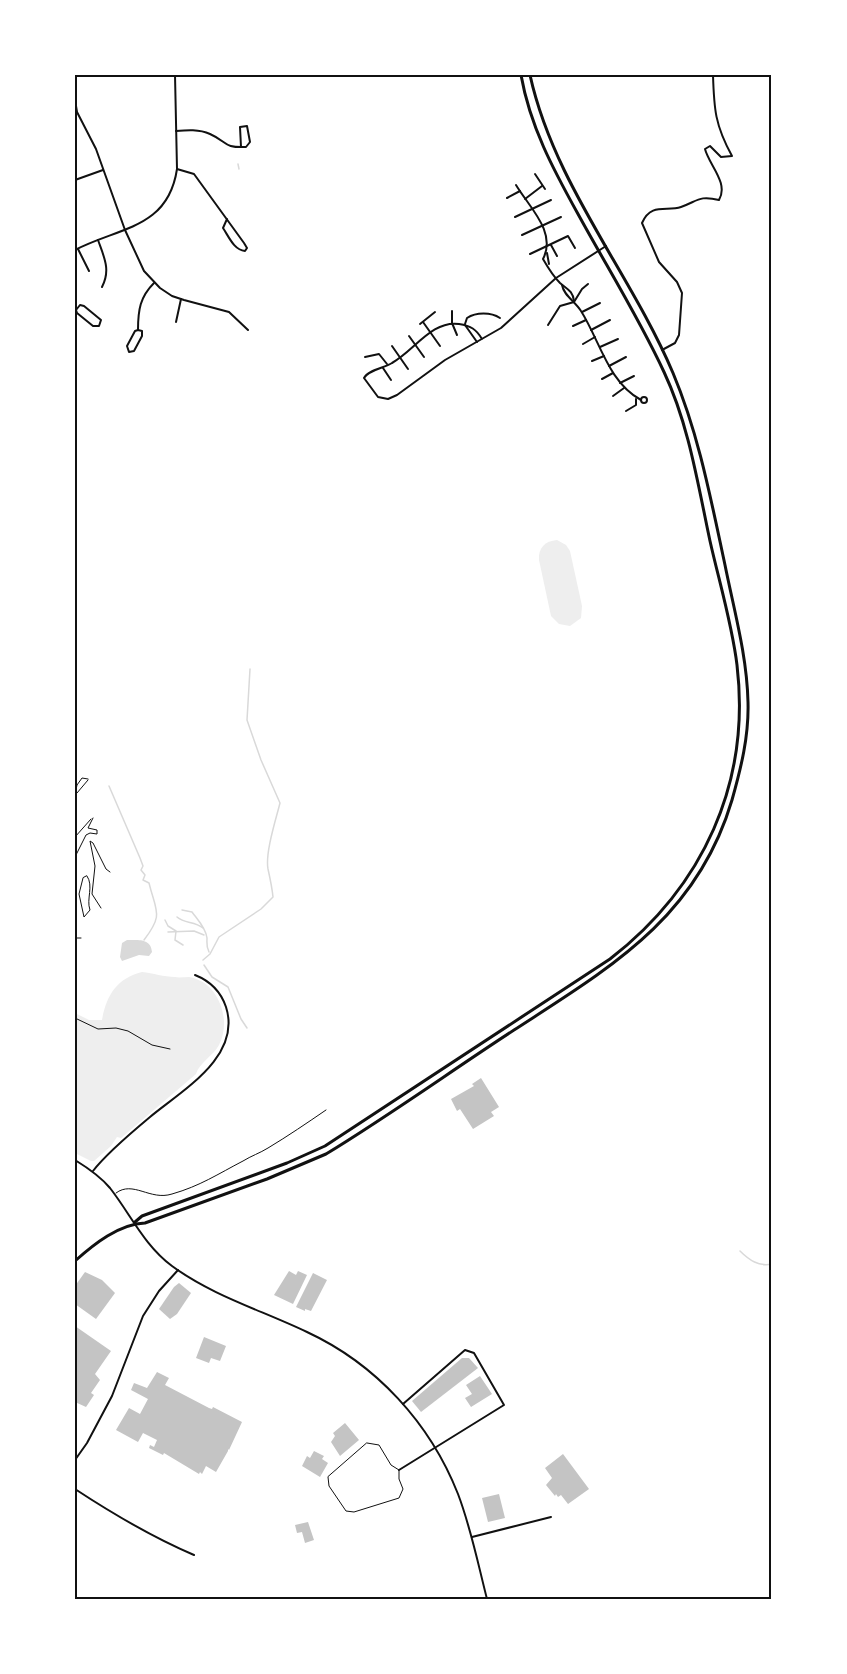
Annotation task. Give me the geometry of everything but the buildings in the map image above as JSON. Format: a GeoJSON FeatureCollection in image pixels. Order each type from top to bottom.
{"type":"FeatureCollection","features":[{"type":"Feature","properties":{"kind":"main road"},"geometry":{"type":"LineString","coordinates":[[75,1261],[104,1239],[134,1223],[142,1216],[287,1163],[339,1138],[621,951],[649,926],[670,902],[705,849],[719,816],[733,769],[739,710],[737,664],[694,462],[666,374],[552,168],[527,105],[521,75]]}},
{"type":"Feature","properties":{"kind":"main road"},"geometry":{"type":"LineString","coordinates":[[134,1223],[145,1223],[312,1161],[340,1145],[614,965],[663,921],[697,878],[712,853],[723,826],[738,780],[746,745],[748,699],[745,663],[701,459],[688,412],[662,350],[560,164],[545,128],[530,75]]}},
{"type":"Feature","properties":{"kind":"street"},"geometry":{"type":"LineString","coordinates":[[88,271],[76,250],[139,225],[160,209],[172,190],[177,169],[176,75]]}},
{"type":"Feature","properties":{"kind":"street"},"geometry":{"type":"LineString","coordinates":[[662,350],[675,343],[679,334],[682,293],[659,262],[642,222],[646,216],[660,208],[681,207],[699,198],[719,200],[722,195],[723,186],[705,148],[710,146],[721,157],[732,156],[717,124],[713,75]]}},
{"type":"Feature","properties":{"kind":"street"},"geometry":{"type":"LineString","coordinates":[[75,102],[96,149],[139,262],[154,282],[172,296],[230,312],[248,330]]}},
{"type":"Feature","properties":{"kind":"street"},"geometry":{"type":"LineString","coordinates":[[176,131],[202,132],[231,148],[241,147],[248,146],[250,142],[247,126],[240,127],[241,147]]}},
{"type":"Feature","properties":{"kind":"street"},"geometry":{"type":"LineString","coordinates":[[177,169],[194,174],[227,219],[244,243],[247,248],[244,251],[236,247],[223,228],[227,219]]}},
{"type":"Feature","properties":{"kind":"street"},"geometry":{"type":"LineString","coordinates":[[75,180],[103,170]]}},
{"type":"Feature","properties":{"kind":"street"},"geometry":{"type":"LineString","coordinates":[[525,199],[544,188],[535,174]]}},
{"type":"Feature","properties":{"kind":"street"},"geometry":{"type":"LineString","coordinates":[[516,185],[533,208],[549,246],[557,256]]}},
{"type":"Feature","properties":{"kind":"street"},"geometry":{"type":"LineString","coordinates":[[507,198],[520,191]]}},
{"type":"Feature","properties":{"kind":"street"},"geometry":{"type":"LineString","coordinates":[[515,217],[551,200]]}},
{"type":"Feature","properties":{"kind":"street"},"geometry":{"type":"LineString","coordinates":[[522,235],[561,217]]}},
{"type":"Feature","properties":{"kind":"street"},"geometry":{"type":"LineString","coordinates":[[530,254],[568,236],[576,248]]}},
{"type":"Feature","properties":{"kind":"street"},"geometry":{"type":"LineString","coordinates":[[98,240],[107,267],[102,287]]}},
{"type":"Feature","properties":{"kind":"street"},"geometry":{"type":"LineString","coordinates":[[549,246],[547,253],[550,263],[548,265],[556,278],[573,295],[574,302],[582,312],[613,373],[624,388],[641,400]]}},
{"type":"Feature","properties":{"kind":"street"},"geometry":{"type":"LineString","coordinates":[[482,339],[476,330],[465,325],[452,323],[445,325],[430,333],[400,358],[383,368],[367,373],[364,378],[376,395],[388,399],[397,395],[445,360],[477,342],[501,328],[556,278],[606,246]]}},
{"type":"Feature","properties":{"kind":"street"},"geometry":{"type":"LineString","coordinates":[[138,330],[142,331],[142,336],[134,351],[129,352],[127,346],[135,331],[138,330],[139,306],[144,294],[154,282]]}},
{"type":"Feature","properties":{"kind":"street"},"geometry":{"type":"LineString","coordinates":[[548,325],[560,306],[574,302],[588,284]]}},
{"type":"Feature","properties":{"kind":"street"},"geometry":{"type":"LineString","coordinates":[[176,322],[181,299]]}},
{"type":"Feature","properties":{"kind":"street"},"geometry":{"type":"LineString","coordinates":[[582,312],[600,303]]}},
{"type":"Feature","properties":{"kind":"street"},"geometry":{"type":"LineString","coordinates":[[78,306],[84,306],[101,320],[101,324],[97,327],[93,326],[77,314],[75,309],[78,306]]}},
{"type":"Feature","properties":{"kind":"street"},"geometry":{"type":"LineString","coordinates":[[452,311],[452,323],[457,335]]}},
{"type":"Feature","properties":{"kind":"street"},"geometry":{"type":"LineString","coordinates":[[435,312],[421,323],[440,346]]}},
{"type":"Feature","properties":{"kind":"street"},"geometry":{"type":"LineString","coordinates":[[465,325],[467,318],[471,315],[495,315],[500,318]]}},
{"type":"Feature","properties":{"kind":"street"},"geometry":{"type":"LineString","coordinates":[[573,327],[586,320]]}},
{"type":"Feature","properties":{"kind":"street"},"geometry":{"type":"LineString","coordinates":[[591,330],[610,320]]}},
{"type":"Feature","properties":{"kind":"street"},"geometry":{"type":"LineString","coordinates":[[465,325],[477,342]]}},
{"type":"Feature","properties":{"kind":"street"},"geometry":{"type":"LineString","coordinates":[[409,336],[424,357]]}},
{"type":"Feature","properties":{"kind":"street"},"geometry":{"type":"LineString","coordinates":[[583,344],[595,337]]}},
{"type":"Feature","properties":{"kind":"street"},"geometry":{"type":"LineString","coordinates":[[600,347],[618,339]]}},
{"type":"Feature","properties":{"kind":"street"},"geometry":{"type":"LineString","coordinates":[[392,346],[408,369]]}},
{"type":"Feature","properties":{"kind":"street"},"geometry":{"type":"LineString","coordinates":[[365,357],[379,354],[388,365]]}},
{"type":"Feature","properties":{"kind":"street"},"geometry":{"type":"LineString","coordinates":[[592,361],[604,356]]}},
{"type":"Feature","properties":{"kind":"street"},"geometry":{"type":"LineString","coordinates":[[609,366],[626,357]]}},
{"type":"Feature","properties":{"kind":"street"},"geometry":{"type":"LineString","coordinates":[[383,368],[391,380]]}},
{"type":"Feature","properties":{"kind":"street"},"geometry":{"type":"LineString","coordinates":[[602,379],[613,373]]}},
{"type":"Feature","properties":{"kind":"street"},"geometry":{"type":"LineString","coordinates":[[620,383],[634,376]]}},
{"type":"Feature","properties":{"kind":"street"},"geometry":{"type":"LineString","coordinates":[[613,396],[624,388]]}},
{"type":"Feature","properties":{"kind":"street"},"geometry":{"type":"LineString","coordinates":[[626,411],[636,405],[636,398]]}},
{"type":"Feature","properties":{"kind":"street"},"geometry":{"type":"LineString","coordinates":[[93,1171],[143,1123],[195,1081],[223,1047],[228,1023],[225,1005],[212,985],[195,975]]}},
{"type":"Feature","properties":{"kind":"street"},"geometry":{"type":"LineString","coordinates":[[75,1160],[93,1171],[114,1194],[152,1248],[178,1270],[231,1300],[299,1328],[334,1346],[370,1372],[403,1404],[435,1447],[454,1483],[472,1537],[487,1599]]}},
{"type":"Feature","properties":{"kind":"street"},"geometry":{"type":"LineString","coordinates":[[75,1460],[87,1443],[112,1396],[143,1316],[159,1291],[178,1270]]}},
{"type":"Feature","properties":{"kind":"street"},"geometry":{"type":"LineString","coordinates":[[399,1470],[504,1405],[474,1353],[465,1350],[403,1404]]}},
{"type":"Feature","properties":{"kind":"street"},"geometry":{"type":"LineString","coordinates":[[75,1489],[116,1516],[194,1555]]}},
{"type":"Feature","properties":{"kind":"street"},"geometry":{"type":"LineString","coordinates":[[472,1537],[551,1517]]}},
{"type":"Feature","properties":{"kind":"lane"},"geometry":{"type":"LineString","coordinates":[[114,1194],[126,1187],[151,1195],[170,1195],[207,1182],[266,1149],[326,1110]]}},
{"type":"Feature","properties":{"kind":"lane"},"geometry":{"type":"LineString","coordinates":[[367,1443],[378,1445],[391,1465],[399,1470],[403,1489],[399,1498],[354,1512],[346,1511],[329,1486],[328,1477],[367,1443]]}},
{"type":"Feature","properties":{"kind":"path"},"geometry":{"type":"LineString","coordinates":[[82,778],[88,778],[87,782],[75,794],[82,778]]}},
{"type":"Feature","properties":{"kind":"path"},"geometry":{"type":"LineString","coordinates":[[75,837],[93,818],[88,828],[97,831],[97,834],[87,834],[75,857]]}},
{"type":"Feature","properties":{"kind":"path"},"geometry":{"type":"LineString","coordinates":[[89,842],[93,849],[95,866],[92,893],[100,908]]}},
{"type":"Feature","properties":{"kind":"path"},"geometry":{"type":"LineString","coordinates":[[82,844],[92,842],[100,860],[110,872]]}},
{"type":"Feature","properties":{"kind":"path"},"geometry":{"type":"LineString","coordinates":[[85,877],[90,883],[89,893],[90,910],[84,917],[79,894],[85,877]]}},
{"type":"Feature","properties":{"kind":"path"},"geometry":{"type":"LineString","coordinates":[[75,938],[81,938]]}},
{"type":"Feature","properties":{"kind":"path"},"geometry":{"type":"LineString","coordinates":[[75,1018],[98,1029],[116,1028],[128,1031],[152,1045],[171,1049]]}},
{"type":"Feature","properties":{"kind":"shaded area"},"geometry":{"type":"Polygon","coordinates":[[[557,540],[566,545],[570,551],[582,606],[581,618],[570,626],[559,624],[551,616],[539,560],[543,546],[557,540]]]}},
{"type":"Feature","properties":{"kind":"shaded area"},"geometry":{"type":"Polygon","coordinates":[[[127,940],[147,942],[152,952],[149,956],[139,955],[122,961],[120,957],[122,943],[127,940]]]}},
{"type":"Feature","properties":{"kind":"shaded area"},"geometry":{"type":"Polygon","coordinates":[[[142,972],[171,977],[189,977],[208,986],[220,1004],[223,1014],[223,1035],[219,1045],[200,1066],[196,1074],[121,1138],[117,1137],[111,1146],[94,1161],[91,1161],[75,1153],[75,1013],[89,1020],[102,1020],[106,1003],[119,983],[142,972]]]}},
{"type":"Feature","properties":{"kind":"waterway"},"geometry":{"type":"LineString","coordinates":[[238,164],[239,169]]}},
{"type":"Feature","properties":{"kind":"waterway"},"geometry":{"type":"LineString","coordinates":[[203,960],[210,954],[219,937],[261,909],[273,897],[267,862],[280,803],[247,720],[250,669]]}},
{"type":"Feature","properties":{"kind":"waterway"},"geometry":{"type":"LineString","coordinates":[[109,786],[140,858],[143,866],[141,870],[145,875],[143,880],[149,883],[156,907],[154,924],[144,940]]}},
{"type":"Feature","properties":{"kind":"waterway"},"geometry":{"type":"LineString","coordinates":[[182,910],[192,912],[201,924],[206,934],[209,952]]}},
{"type":"Feature","properties":{"kind":"waterway"},"geometry":{"type":"LineString","coordinates":[[177,917],[203,928]]}},
{"type":"Feature","properties":{"kind":"waterway"},"geometry":{"type":"LineString","coordinates":[[165,920],[168,926],[176,931],[175,940],[183,945]]}},
{"type":"Feature","properties":{"kind":"waterway"},"geometry":{"type":"LineString","coordinates":[[168,932],[194,931],[204,935]]}},
{"type":"Feature","properties":{"kind":"waterway"},"geometry":{"type":"LineString","coordinates":[[204,965],[212,977],[228,987],[247,1028]]}},
{"type":"Feature","properties":{"kind":"waterway"},"geometry":{"type":"LineString","coordinates":[[740,1251],[754,1262],[772,1264]]}}]}
